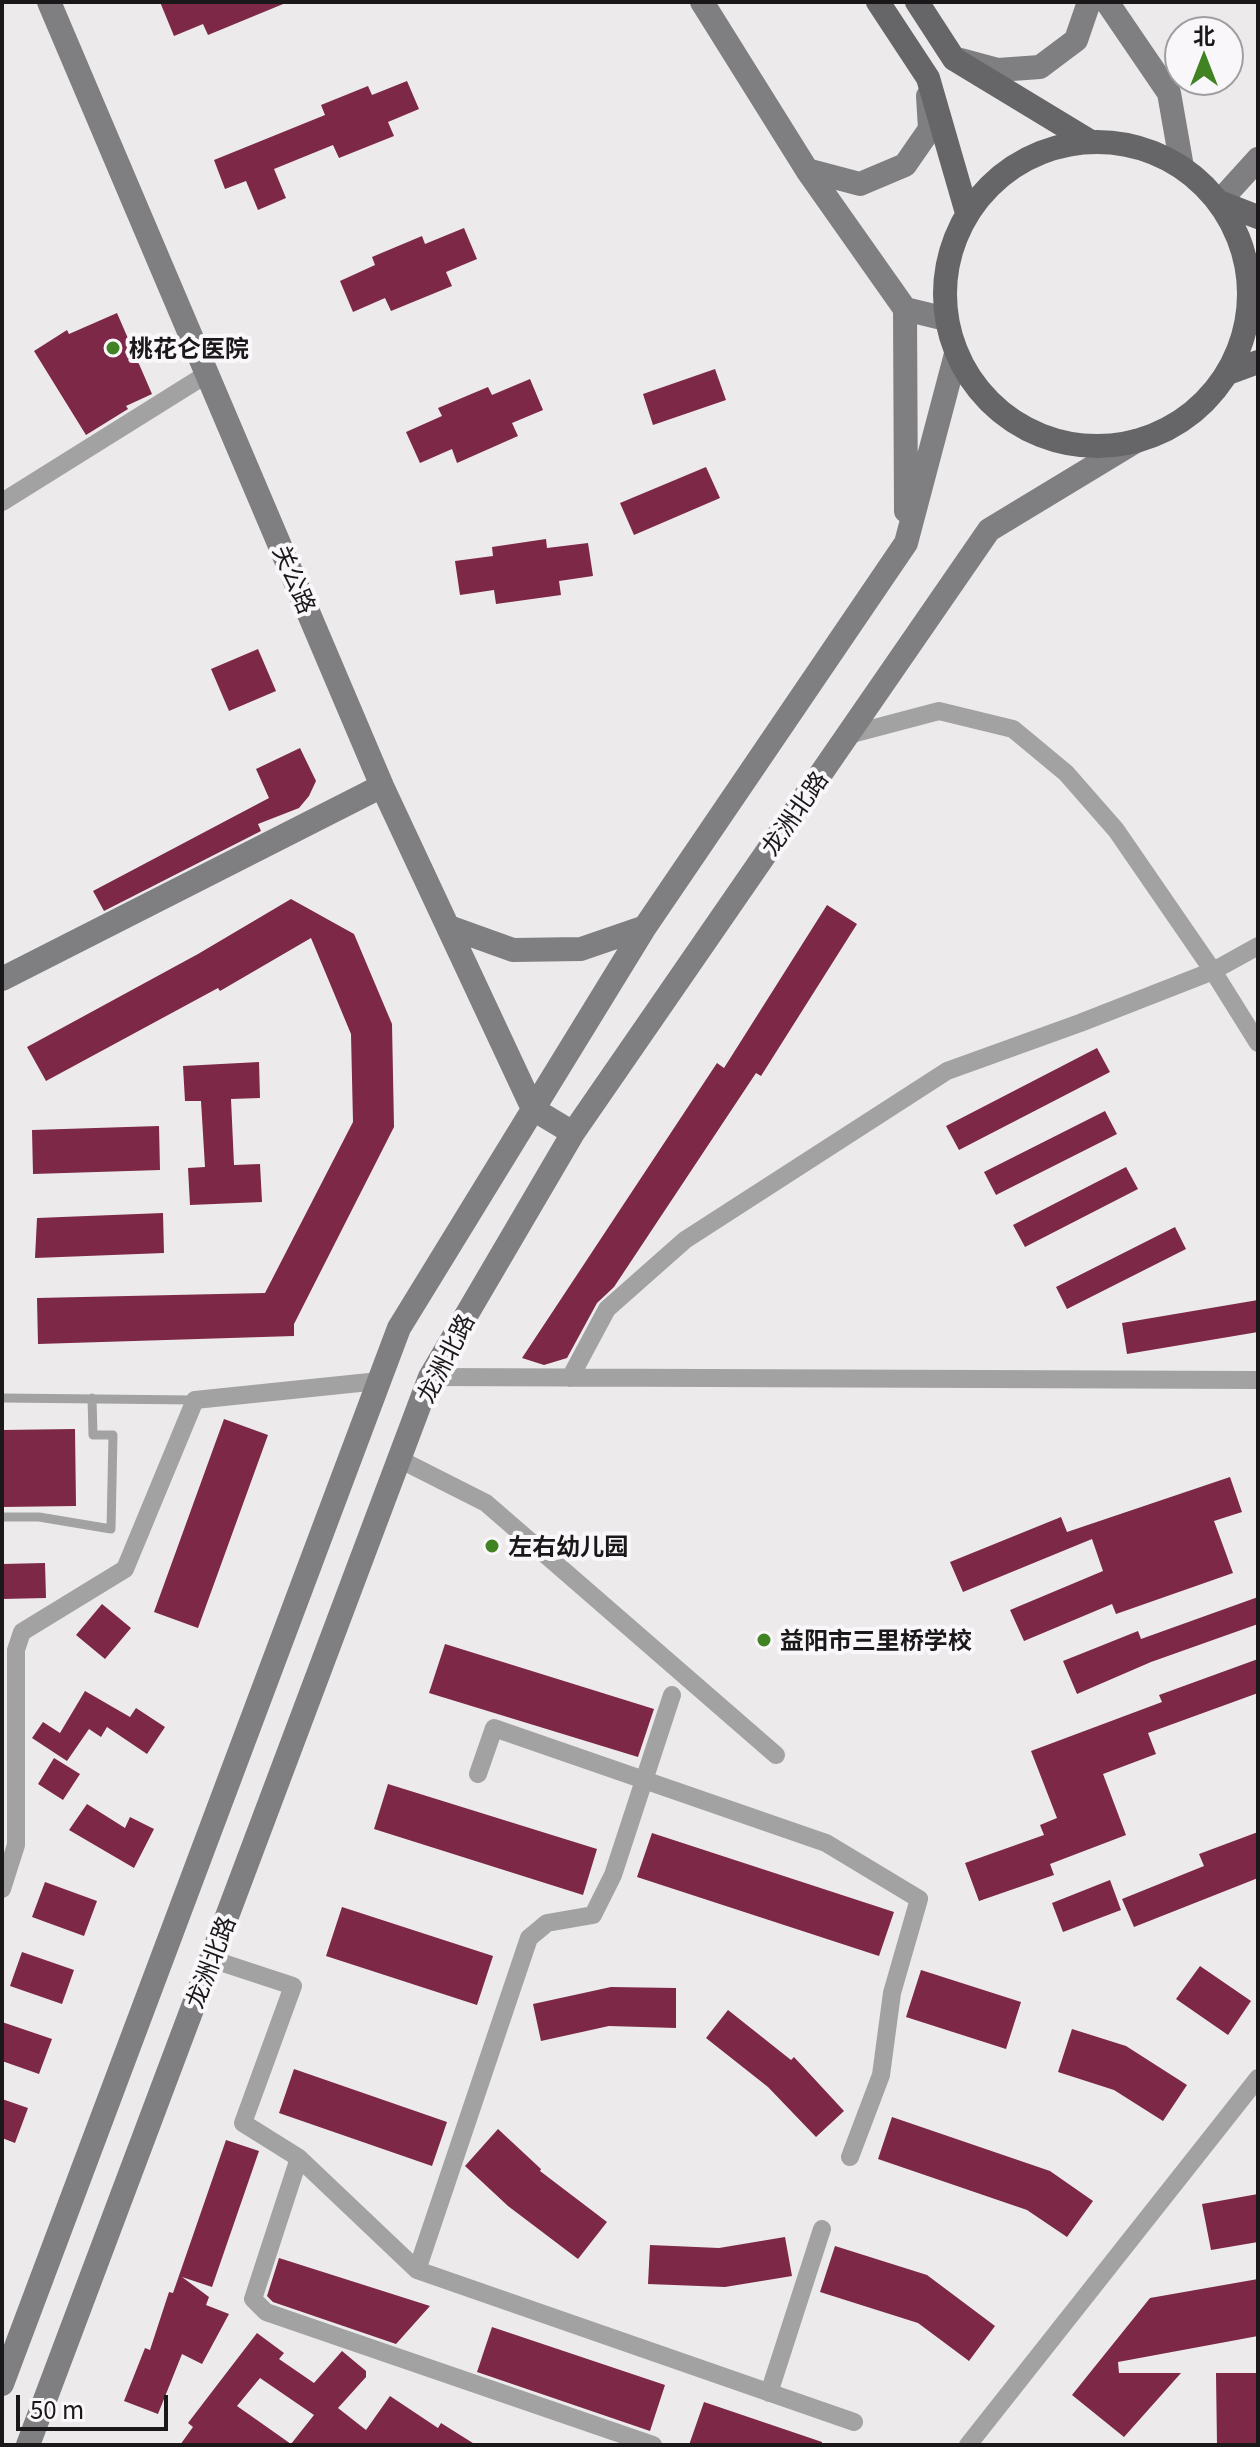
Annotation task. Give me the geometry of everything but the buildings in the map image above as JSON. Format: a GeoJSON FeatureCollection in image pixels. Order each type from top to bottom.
{"type":"FeatureCollection","features":[{"type":"Feature","properties":{"kind":"main road","name":"关公路"},"geometry":{"type":"LineString","coordinates":[[49,2],[382,786],[533,1109]]}},
{"type":"Feature","properties":{"kind":"main road"},"geometry":{"type":"LineString","coordinates":[[702,2],[807,170],[905,309],[906,543]]}},
{"type":"Feature","properties":{"kind":"main road"},"geometry":{"type":"LineString","coordinates":[[878,2],[928,78],[967,213]]}},
{"type":"Feature","properties":{"kind":"main road"},"geometry":{"type":"LineString","coordinates":[[917,2],[954,59],[1091,142]]}},
{"type":"Feature","properties":{"kind":"main road"},"geometry":{"type":"LineString","coordinates":[[954,59],[998,70],[1040,67],[1076,40],[1089,2]]}},
{"type":"Feature","properties":{"kind":"main road"},"geometry":{"type":"LineString","coordinates":[[1107,2],[1169,93],[1182,167]]}},
{"type":"Feature","properties":{"kind":"main road"},"geometry":{"type":"LineString","coordinates":[[807,170],[860,184],[905,165],[930,129],[928,78]]}},
{"type":"Feature","properties":{"kind":"main road"},"geometry":{"type":"LineString","coordinates":[[1091,142],[1138,147],[1182,167],[1219,202],[1241,242],[1250,287],[1245,332],[1228,373],[1193,412],[1172,427],[1136,441],[1093,446],[1050,439],[1011,420],[978,391],[956,354],[946,319],[944,282],[951,246],[967,213],[1000,176],[1042,151],[1091,142]]}},
{"type":"Feature","properties":{"kind":"main road"},"geometry":{"type":"LineString","coordinates":[[1219,202],[1258,159]]}},
{"type":"Feature","properties":{"kind":"main road"},"geometry":{"type":"LineString","coordinates":[[1219,202],[1258,217]]}},
{"type":"Feature","properties":{"kind":"main road"},"geometry":{"type":"LineString","coordinates":[[905,309],[946,319]]}},
{"type":"Feature","properties":{"kind":"main road","name":"龙洲北路"},"geometry":{"type":"LineString","coordinates":[[2,2384],[399,1328],[645,927],[906,543],[956,354]]}},
{"type":"Feature","properties":{"kind":"main road"},"geometry":{"type":"LineString","coordinates":[[1228,373],[1258,362]]}},
{"type":"Feature","properties":{"kind":"main road","name":"龙洲北路"},"geometry":{"type":"LineString","coordinates":[[28,2445],[430,1377],[573,1133],[989,530],[1136,441]]}},
{"type":"Feature","properties":{"kind":"main road"},"geometry":{"type":"LineString","coordinates":[[2,979],[382,786]]}},
{"type":"Feature","properties":{"kind":"main road"},"geometry":{"type":"LineString","coordinates":[[449,927],[513,950],[540,950],[581,949],[645,927]]}},
{"type":"Feature","properties":{"kind":"main road"},"geometry":{"type":"LineString","coordinates":[[533,1109],[573,1133]]}},
{"type":"Feature","properties":{"kind":"street"},"geometry":{"type":"LineString","coordinates":[[2,502],[207,374]]}},
{"type":"Feature","properties":{"kind":"street"},"geometry":{"type":"LineString","coordinates":[[848,735],[939,711],[1013,729],[1066,773],[1116,830],[1213,971],[1258,1043]]}},
{"type":"Feature","properties":{"kind":"street"},"geometry":{"type":"LineString","coordinates":[[570,1378],[607,1309],[685,1240],[947,1071],[1213,971],[1258,946]]}},
{"type":"Feature","properties":{"kind":"street"},"geometry":{"type":"LineString","coordinates":[[430,1377],[1258,1380]]}},
{"type":"Feature","properties":{"kind":"street"},"geometry":{"type":"LineString","coordinates":[[2,1889],[9,1849],[16,1650],[22,1632],[125,1569],[195,1400],[379,1381]]}},
{"type":"Feature","properties":{"kind":"street"},"geometry":{"type":"LineString","coordinates":[[399,1459],[486,1503],[776,1755]]}},
{"type":"Feature","properties":{"kind":"street"},"geometry":{"type":"LineString","coordinates":[[417,2270],[529,1938],[547,1923],[593,1915],[613,1875],[672,1695]]}},
{"type":"Feature","properties":{"kind":"street"},"geometry":{"type":"LineString","coordinates":[[478,1774],[494,1728],[826,1843],[919,1899],[892,1993],[881,2075],[850,2157]]}},
{"type":"Feature","properties":{"kind":"street"},"geometry":{"type":"LineString","coordinates":[[211,1959],[293,1986],[243,2123],[299,2158],[417,2270],[854,2422]]}},
{"type":"Feature","properties":{"kind":"street"},"geometry":{"type":"LineString","coordinates":[[968,2445],[1258,2078]]}},
{"type":"Feature","properties":{"kind":"street"},"geometry":{"type":"LineString","coordinates":[[299,2158],[253,2299],[266,2312],[653,2445]]}},
{"type":"Feature","properties":{"kind":"street"},"geometry":{"type":"LineString","coordinates":[[769,2393],[822,2229]]}},
{"type":"Feature","properties":{"kind":"lane"},"geometry":{"type":"LineString","coordinates":[[2,1398],[195,1400]]}},
{"type":"Feature","properties":{"kind":"lane"},"geometry":{"type":"LineString","coordinates":[[2,1517],[39,1517],[111,1529],[113,1435],[93,1435],[92,1398]]}},
{"type":"Feature","properties":{"kind":"place","name":"桃花仑医院"},"geometry":{"type":"Point","coordinates":[113,348]}},
{"type":"Feature","properties":{"kind":"place","name":"左右幼儿园"},"geometry":{"type":"Point","coordinates":[492,1546]}},
{"type":"Feature","properties":{"kind":"place","name":"益阳市三里桥学校"},"geometry":{"type":"Point","coordinates":[764,1640]}}]}
